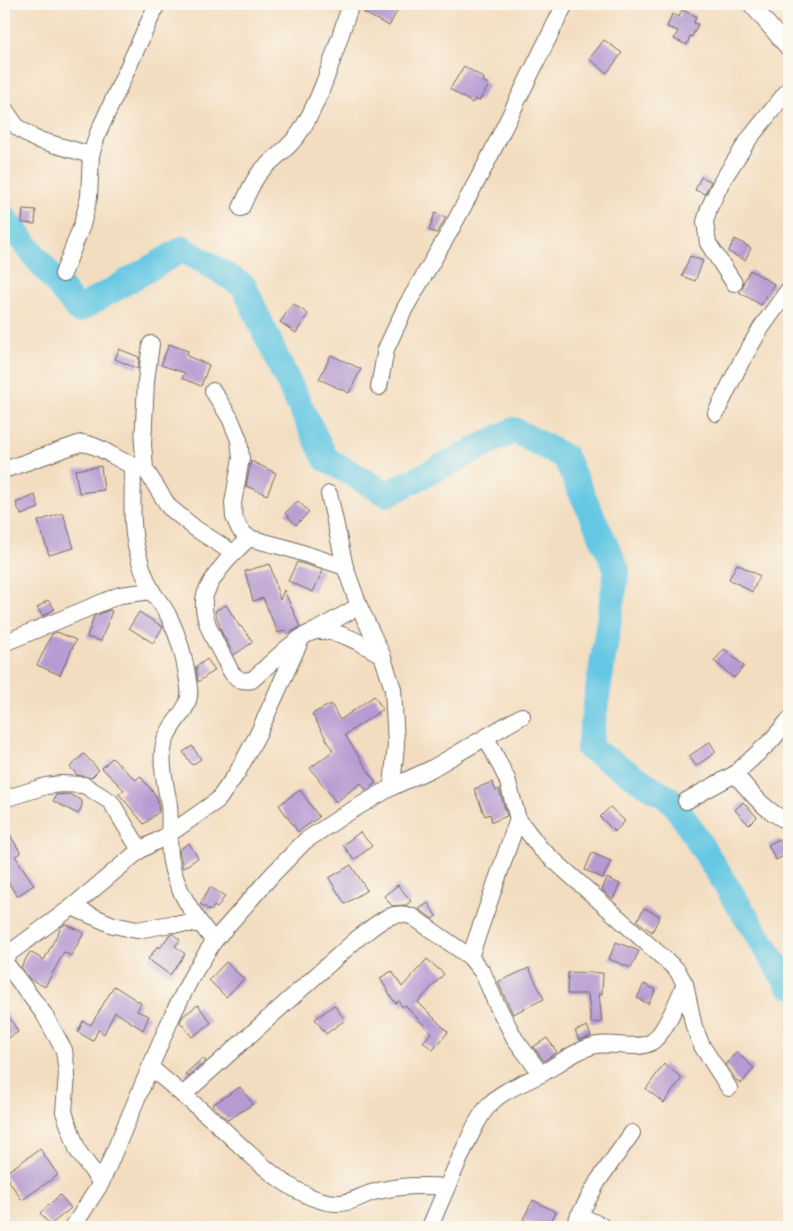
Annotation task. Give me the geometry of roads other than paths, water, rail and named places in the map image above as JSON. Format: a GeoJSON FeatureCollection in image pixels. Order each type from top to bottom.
{"type":"FeatureCollection","features":[{"type":"Feature","properties":{"kind":"street"},"geometry":{"type":"LineString","coordinates":[[64,274],[82,226],[89,197],[91,155],[98,133],[157,4]]}},
{"type":"Feature","properties":{"kind":"street"},"geometry":{"type":"LineString","coordinates":[[241,208],[260,172],[301,131],[313,109],[332,62],[351,4]]}},
{"type":"Feature","properties":{"kind":"street"},"geometry":{"type":"LineString","coordinates":[[379,387],[386,349],[405,308],[486,166],[565,4]]}},
{"type":"Feature","properties":{"kind":"street"},"geometry":{"type":"LineString","coordinates":[[753,4],[789,49]]}},
{"type":"Feature","properties":{"kind":"street"},"geometry":{"type":"LineString","coordinates":[[734,283],[708,243],[704,222],[708,208],[722,181],[749,139],[789,89]]}},
{"type":"Feature","properties":{"kind":"street"},"geometry":{"type":"LineString","coordinates":[[4,108],[17,127],[36,139],[91,155]]}},
{"type":"Feature","properties":{"kind":"street"},"geometry":{"type":"LineString","coordinates":[[716,413],[760,328],[789,288]]}},
{"type":"Feature","properties":{"kind":"street"},"geometry":{"type":"LineString","coordinates":[[151,344],[146,381],[143,444],[139,468],[134,534],[137,554],[152,591],[168,615],[176,634],[190,689],[190,700],[170,730],[164,748],[171,863],[182,894],[200,924],[214,941]]}},
{"type":"Feature","properties":{"kind":"street"},"geometry":{"type":"LineString","coordinates":[[213,391],[230,418],[239,440],[241,458],[233,503],[234,517],[240,530],[250,538],[345,567]]}},
{"type":"Feature","properties":{"kind":"street"},"geometry":{"type":"LineString","coordinates":[[4,470],[81,443],[91,444],[139,468],[169,507],[196,530],[233,553]]}},
{"type":"Feature","properties":{"kind":"street"},"geometry":{"type":"LineString","coordinates":[[329,494],[345,567],[359,606],[382,655],[392,689],[396,744],[392,787]]}},
{"type":"Feature","properties":{"kind":"street"},"geometry":{"type":"LineString","coordinates":[[250,538],[233,553],[212,582],[205,596],[204,605],[210,631],[233,675],[243,681],[252,680],[308,634],[359,606]]}},
{"type":"Feature","properties":{"kind":"street"},"geometry":{"type":"LineString","coordinates":[[4,643],[120,595],[152,591]]}},
{"type":"Feature","properties":{"kind":"street"},"geometry":{"type":"LineString","coordinates":[[308,634],[335,633],[354,640],[382,655]]}},
{"type":"Feature","properties":{"kind":"street"},"geometry":{"type":"LineString","coordinates":[[4,956],[72,907],[140,850],[168,835],[218,800],[237,773],[308,634]]}},
{"type":"Feature","properties":{"kind":"street"},"geometry":{"type":"LineString","coordinates":[[72,1227],[100,1184],[123,1134],[150,1067],[192,976],[214,941],[271,876],[305,842],[344,815],[392,787],[431,769],[522,716]]}},
{"type":"Feature","properties":{"kind":"street"},"geometry":{"type":"LineString","coordinates":[[686,801],[734,774],[770,742],[789,720]]}},
{"type":"Feature","properties":{"kind":"street"},"geometry":{"type":"LineString","coordinates":[[486,737],[507,779],[518,819],[540,848],[657,950],[677,970],[685,984],[694,1027],[702,1046],[730,1088]]}},
{"type":"Feature","properties":{"kind":"street"},"geometry":{"type":"LineString","coordinates":[[734,774],[761,804],[774,815],[789,822]]}},
{"type":"Feature","properties":{"kind":"street"},"geometry":{"type":"LineString","coordinates":[[4,799],[46,786],[61,784],[84,785],[111,802],[140,850]]}},
{"type":"Feature","properties":{"kind":"street"},"geometry":{"type":"LineString","coordinates":[[470,957],[518,819]]}},
{"type":"Feature","properties":{"kind":"street"},"geometry":{"type":"LineString","coordinates":[[72,907],[113,925],[137,930],[171,924],[200,924]]}},
{"type":"Feature","properties":{"kind":"street"},"geometry":{"type":"LineString","coordinates":[[183,1095],[358,938],[389,916],[404,912],[470,957],[483,973],[515,1039],[542,1074]]}},
{"type":"Feature","properties":{"kind":"street"},"geometry":{"type":"LineString","coordinates":[[4,960],[44,1014],[64,1050],[67,1074],[64,1112],[78,1151],[100,1184]]}},
{"type":"Feature","properties":{"kind":"street"},"geometry":{"type":"LineString","coordinates":[[430,1227],[446,1187],[478,1121],[490,1104],[509,1089],[542,1074],[579,1052],[596,1045],[650,1043],[658,1036],[685,984]]}},
{"type":"Feature","properties":{"kind":"street"},"geometry":{"type":"LineString","coordinates":[[150,1067],[274,1176],[312,1197],[333,1203],[349,1203],[377,1191],[405,1186],[446,1187]]}},
{"type":"Feature","properties":{"kind":"street"},"geometry":{"type":"LineString","coordinates":[[604,1227],[576,1221],[598,1181],[632,1132]]}},
{"type":"Feature","properties":{"kind":"waterway"},"geometry":{"type":"LineString","coordinates":[[4,217],[78,310],[183,249],[244,286],[326,459],[387,494],[514,430],[565,457],[617,570],[589,748],[673,801],[789,985]]}}]}
